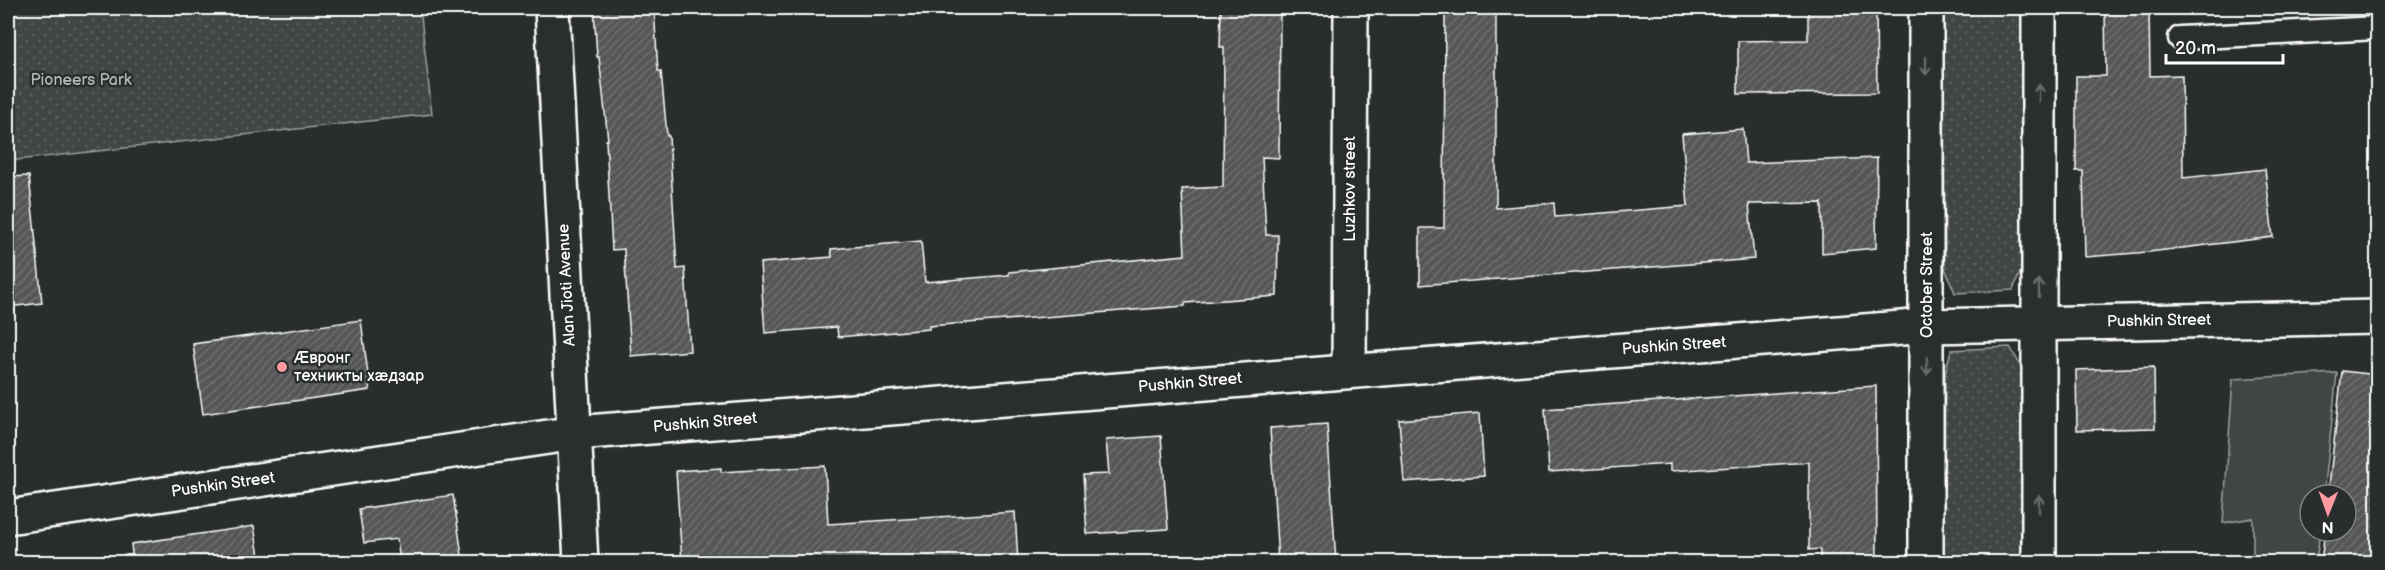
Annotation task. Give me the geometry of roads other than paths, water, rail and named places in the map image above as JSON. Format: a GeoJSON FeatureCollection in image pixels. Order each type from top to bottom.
{"type":"FeatureCollection","features":[{"type":"Feature","properties":{"kind":"street","name":"Alan Jioti Avenue"},"geometry":{"type":"LineString","coordinates":[[552,8],[581,562]]}},
{"type":"Feature","properties":{"kind":"street","name":"Luzhkov street"},"geometry":{"type":"LineString","coordinates":[[1349,370],[1351,8]]}},
{"type":"Feature","properties":{"kind":"street","name":"October Street"},"geometry":{"type":"LineString","coordinates":[[1926,8],[1926,562]]}},
{"type":"Feature","properties":{"kind":"street"},"geometry":{"type":"LineString","coordinates":[[2039,8],[2039,562]]}},
{"type":"Feature","properties":{"kind":"street","name":"Pushkin Street"},"geometry":{"type":"LineString","coordinates":[[8,517],[575,433],[1349,370],[1927,327],[2378,317]]}},
{"type":"Feature","properties":{"kind":"lane"},"geometry":{"type":"LineString","coordinates":[[2180,38],[2378,28]]}},
{"type":"Feature","properties":{"kind":"place","name":"Æвpонг техникты хæдзар"},"geometry":{"type":"Point","coordinates":[282,367]}},
{"type":"Feature","properties":{"kind":"park label","name":"Pioneers Park"},"geometry":{"type":"Point","coordinates":[81,80]}}]}
